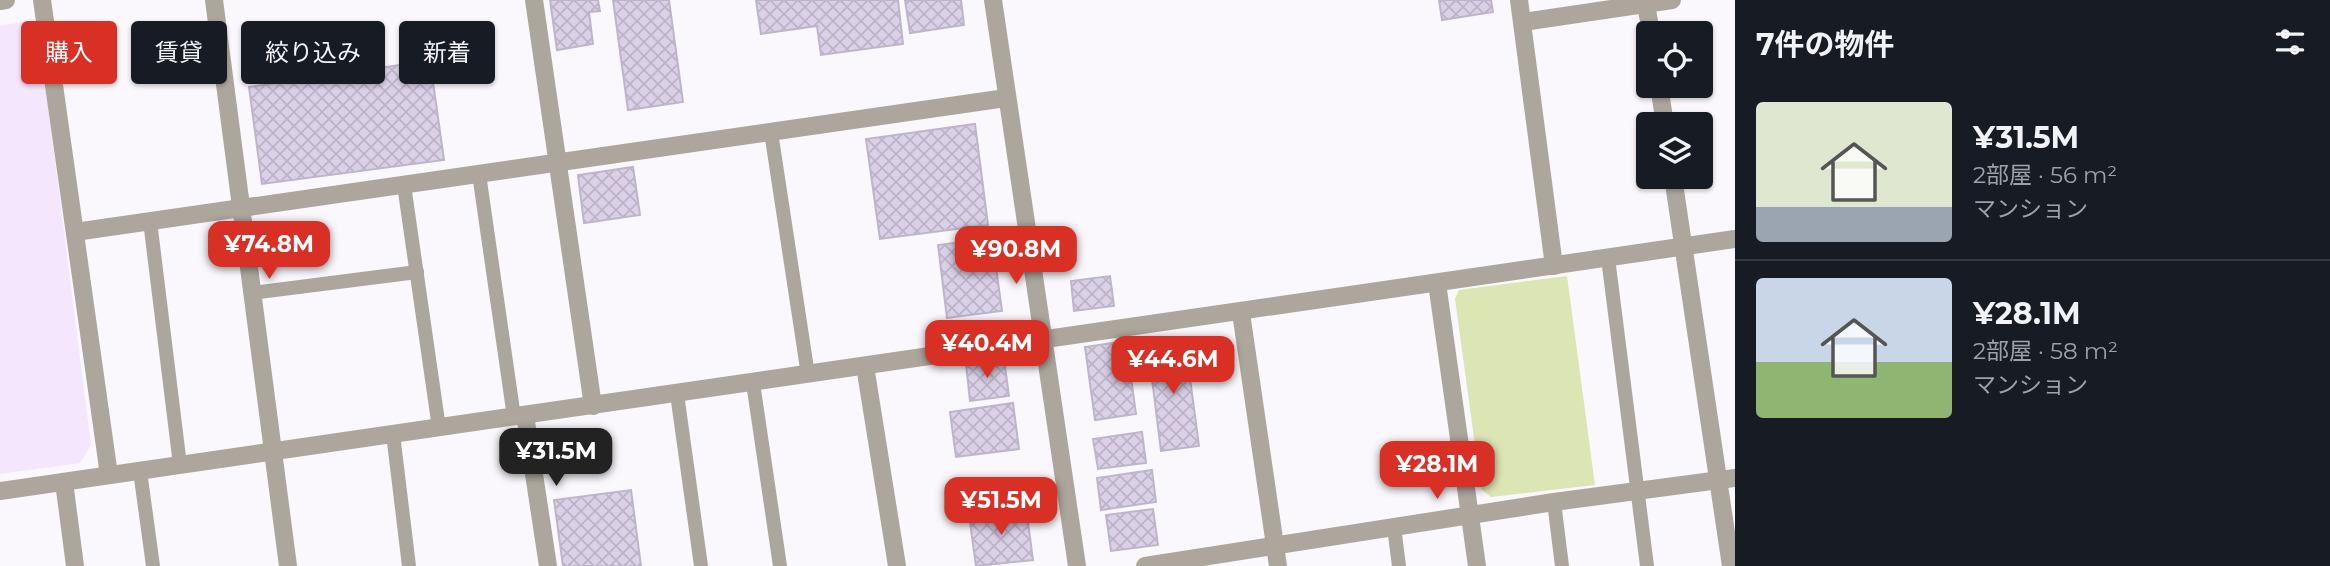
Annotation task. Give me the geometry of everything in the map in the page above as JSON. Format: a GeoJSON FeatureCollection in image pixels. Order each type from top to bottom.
{"type":"FeatureCollection","features":[{"type":"Feature","properties":{"kind":"street"},"geometry":{"type":"LineString","coordinates":[[0,1],[6,0]]}},
{"type":"Feature","properties":{"kind":"street"},"geometry":{"type":"LineString","coordinates":[[43,0],[109,475]]}},
{"type":"Feature","properties":{"kind":"street"},"geometry":{"type":"LineString","coordinates":[[214,0],[288,566]]}},
{"type":"Feature","properties":{"kind":"street"},"geometry":{"type":"LineString","coordinates":[[534,0],[593,406]]}},
{"type":"Feature","properties":{"kind":"street"},"geometry":{"type":"LineString","coordinates":[[993,0],[1077,566]]}},
{"type":"Feature","properties":{"kind":"street"},"geometry":{"type":"LineString","coordinates":[[1519,0],[1554,266]]}},
{"type":"Feature","properties":{"kind":"street"},"geometry":{"type":"LineString","coordinates":[[1523,22],[1672,0]]}},
{"type":"Feature","properties":{"kind":"street"},"geometry":{"type":"LineString","coordinates":[[1646,4],[1649,21]]}},
{"type":"Feature","properties":{"kind":"street"},"geometry":{"type":"LineString","coordinates":[[75,232],[1006,98]]}},
{"type":"Feature","properties":{"kind":"street"},"geometry":{"type":"LineString","coordinates":[[1675,189],[1727,479],[1731,566]]}},
{"type":"Feature","properties":{"kind":"street"},"geometry":{"type":"LineString","coordinates":[[0,491],[1241,313],[1735,239]]}},
{"type":"Feature","properties":{"kind":"street"},"geometry":{"type":"LineString","coordinates":[[1437,283],[1477,566]]}},
{"type":"Feature","properties":{"kind":"street"},"geometry":{"type":"LineString","coordinates":[[1241,313],[1278,566]]}},
{"type":"Feature","properties":{"kind":"street"},"geometry":{"type":"LineString","coordinates":[[866,366],[897,566]]}},
{"type":"Feature","properties":{"kind":"street"},"geometry":{"type":"LineString","coordinates":[[519,416],[548,566]]}},
{"type":"Feature","properties":{"kind":"street"},"geometry":{"type":"LineString","coordinates":[[1145,566],[1275,548],[1554,502],[1727,479]]}},
{"type":"Feature","properties":{"kind":"street"},"geometry":{"type":"LineString","coordinates":[[64,482],[75,566]]}},
{"type":"Feature","properties":{"kind":"lane"},"geometry":{"type":"LineString","coordinates":[[771,132],[808,375]]}},
{"type":"Feature","properties":{"kind":"lane"},"geometry":{"type":"LineString","coordinates":[[479,174],[519,416]]}},
{"type":"Feature","properties":{"kind":"lane"},"geometry":{"type":"LineString","coordinates":[[404,185],[439,428]]}},
{"type":"Feature","properties":{"kind":"lane"},"geometry":{"type":"LineString","coordinates":[[150,222],[180,465]]}},
{"type":"Feature","properties":{"kind":"lane"},"geometry":{"type":"LineString","coordinates":[[1608,258],[1647,566]]}},
{"type":"Feature","properties":{"kind":"lane"},"geometry":{"type":"LineString","coordinates":[[252,293],[417,272]]}},
{"type":"Feature","properties":{"kind":"lane"},"geometry":{"type":"LineString","coordinates":[[753,383],[780,566]]}},
{"type":"Feature","properties":{"kind":"lane"},"geometry":{"type":"LineString","coordinates":[[677,394],[701,566]]}},
{"type":"Feature","properties":{"kind":"lane"},"geometry":{"type":"LineString","coordinates":[[393,434],[409,566]]}},
{"type":"Feature","properties":{"kind":"lane"},"geometry":{"type":"LineString","coordinates":[[140,471],[153,566]]}},
{"type":"Feature","properties":{"kind":"lane"},"geometry":{"type":"LineString","coordinates":[[1554,502],[1562,566]]}},
{"type":"Feature","properties":{"kind":"lane"},"geometry":{"type":"LineString","coordinates":[[1394,527],[1399,566]]}},
{"type":"Feature","properties":{"kind":"shaded area"},"geometry":{"type":"Polygon","coordinates":[[[21,22],[21,84],[45,84],[91,445],[80,463],[0,474],[0,26],[21,22]]]}},
{"type":"Feature","properties":{"kind":"green space"},"geometry":{"type":"Polygon","coordinates":[[[1567,276],[1595,485],[1491,497],[1481,489],[1455,299],[1459,290],[1567,276]]]}},
{"type":"Feature","properties":{"kind":"building"},"geometry":{"type":"Polygon","coordinates":[[[550,0],[598,0],[600,11],[589,12],[593,44],[557,50],[550,0]]]}},
{"type":"Feature","properties":{"kind":"building"},"geometry":{"type":"Polygon","coordinates":[[[613,0],[669,0],[683,102],[628,110],[613,0]]]}},
{"type":"Feature","properties":{"kind":"building"},"geometry":{"type":"Polygon","coordinates":[[[756,0],[898,0],[903,44],[821,55],[817,26],[761,34],[756,0]]]}},
{"type":"Feature","properties":{"kind":"building"},"geometry":{"type":"Polygon","coordinates":[[[905,0],[961,0],[964,25],[910,33],[905,0]]]}},
{"type":"Feature","properties":{"kind":"building"},"geometry":{"type":"Polygon","coordinates":[[[1439,0],[1491,0],[1493,12],[1442,20],[1439,0]]]}},
{"type":"Feature","properties":{"kind":"building"},"geometry":{"type":"Polygon","coordinates":[[[399,65],[399,84],[433,84],[444,160],[262,184],[249,87],[269,84],[385,84],[385,67],[399,65]]]}},
{"type":"Feature","properties":{"kind":"building"},"geometry":{"type":"Polygon","coordinates":[[[975,124],[988,225],[880,239],[866,139],[975,124]]]}},
{"type":"Feature","properties":{"kind":"building"},"geometry":{"type":"Polygon","coordinates":[[[633,167],[640,215],[584,223],[578,175],[633,167]]]}},
{"type":"Feature","properties":{"kind":"building"},"geometry":{"type":"Polygon","coordinates":[[[992,238],[1002,311],[947,318],[938,245],[992,238]]]}},
{"type":"Feature","properties":{"kind":"building"},"geometry":{"type":"Polygon","coordinates":[[[1110,276],[1114,306],[1074,311],[1071,281],[1110,276]]]}},
{"type":"Feature","properties":{"kind":"building"},"geometry":{"type":"Polygon","coordinates":[[[1126,341],[1136,414],[1095,420],[1085,347],[1126,341]]]}},
{"type":"Feature","properties":{"kind":"building"},"geometry":{"type":"Polygon","coordinates":[[[1185,341],[1199,446],[1161,451],[1148,347],[1185,341]]]}},
{"type":"Feature","properties":{"kind":"building"},"geometry":{"type":"Polygon","coordinates":[[[1004,359],[1009,396],[970,401],[966,364],[1004,359]]]}},
{"type":"Feature","properties":{"kind":"building"},"geometry":{"type":"Polygon","coordinates":[[[1013,403],[1019,449],[956,457],[950,412],[1013,403]]]}},
{"type":"Feature","properties":{"kind":"building"},"geometry":{"type":"Polygon","coordinates":[[[1142,432],[1146,463],[1098,469],[1093,439],[1142,432]]]}},
{"type":"Feature","properties":{"kind":"building"},"geometry":{"type":"Polygon","coordinates":[[[1152,470],[1156,502],[1101,510],[1097,478],[1152,470]]]}},
{"type":"Feature","properties":{"kind":"building"},"geometry":{"type":"Polygon","coordinates":[[[631,490],[641,566],[563,566],[554,500],[631,490]]]}},
{"type":"Feature","properties":{"kind":"building"},"geometry":{"type":"Polygon","coordinates":[[[1026,507],[1033,560],[976,566],[969,515],[1026,507]]]}},
{"type":"Feature","properties":{"kind":"building"},"geometry":{"type":"Polygon","coordinates":[[[1153,509],[1158,545],[1111,551],[1106,515],[1153,509]]]}}]}
